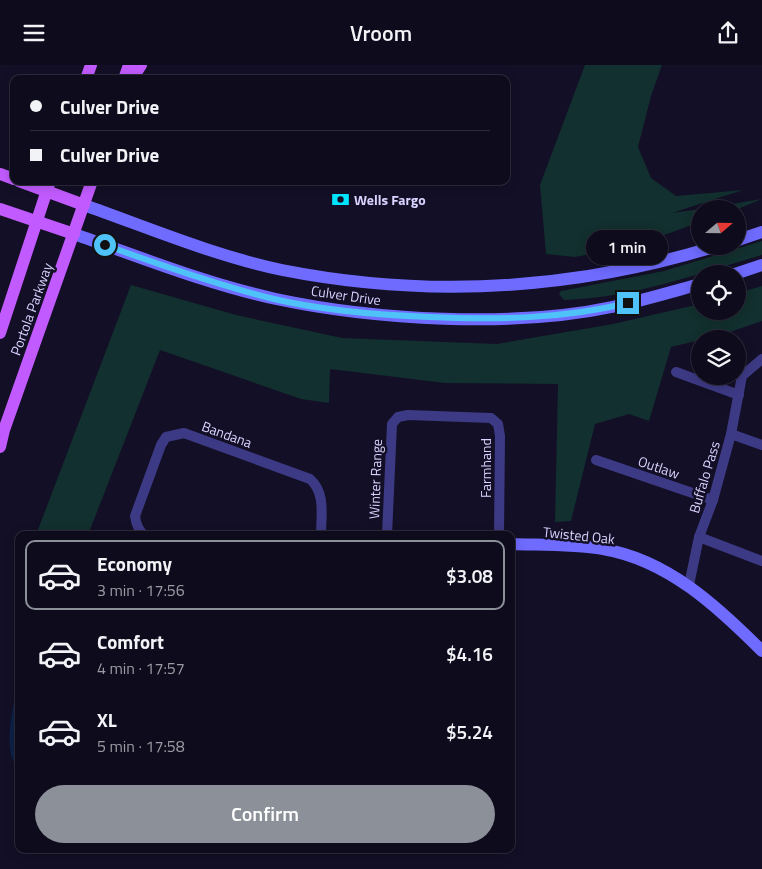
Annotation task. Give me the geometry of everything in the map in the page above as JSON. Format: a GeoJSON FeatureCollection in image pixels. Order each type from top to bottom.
{"type":"FeatureCollection","features":[{"type":"Feature","properties":{"kind":"main road","name":"Portola Parkway"},"geometry":{"type":"LineString","coordinates":[[0,447],[4,430],[91,185]]}},
{"type":"Feature","properties":{"kind":"main road","name":"Culver Drive"},"geometry":{"type":"LineString","coordinates":[[48,186],[84,205],[194,243],[282,269],[412,287],[528,285],[568,281],[691,254]]}},
{"type":"Feature","properties":{"kind":"main road","name":"Portola Parkway"},"geometry":{"type":"LineString","coordinates":[[0,333],[48,186]]}},
{"type":"Feature","properties":{"kind":"main road","name":"Culver Drive"},"geometry":{"type":"LineString","coordinates":[[0,209],[201,278],[275,299],[380,315],[471,319],[529,318],[610,307],[691,286]]}},
{"type":"Feature","properties":{"kind":"main road"},"geometry":{"type":"LineString","coordinates":[[746,237],[762,232]]}},
{"type":"Feature","properties":{"kind":"main road"},"geometry":{"type":"LineString","coordinates":[[746,270],[762,265]]}},
{"type":"Feature","properties":{"kind":"main road","name":"Twisted Oak"},"geometry":{"type":"LineString","coordinates":[[515,544],[604,549],[645,562],[688,585],[726,615],[762,651]]}},
{"type":"Feature","properties":{"kind":"street","name":"Buffalo Pass"},"geometry":{"type":"LineString","coordinates":[[688,585],[699,537],[713,500],[731,434],[742,375],[762,359]]}},
{"type":"Feature","properties":{"kind":"street"},"geometry":{"type":"LineString","coordinates":[[676,372],[739,395]]}},
{"type":"Feature","properties":{"kind":"street","name":"Winter Range"},"geometry":{"type":"LineString","coordinates":[[387,531],[392,424],[398,417],[408,415],[448,416]]}},
{"type":"Feature","properties":{"kind":"street","name":"Farmhand"},"geometry":{"type":"LineString","coordinates":[[448,416],[491,418],[498,424],[500,436],[499,531]]}},
{"type":"Feature","properties":{"kind":"street","name":"Bandana"},"geometry":{"type":"LineString","coordinates":[[140,531],[136,524],[135,516],[161,445],[166,437],[184,433],[310,479],[318,486],[321,496],[322,531]]}},
{"type":"Feature","properties":{"kind":"street"},"geometry":{"type":"LineString","coordinates":[[731,434],[762,445]]}},
{"type":"Feature","properties":{"kind":"street","name":"Outlaw"},"geometry":{"type":"LineString","coordinates":[[596,460],[713,500]]}},
{"type":"Feature","properties":{"kind":"street"},"geometry":{"type":"LineString","coordinates":[[699,537],[762,561]]}},
{"type":"Feature","properties":{"kind":"green space"},"geometry":{"type":"Polygon","coordinates":[[[585,65],[662,65],[651,96],[638,147],[651,178],[676,196],[743,190],[712,200],[691,200],[691,207],[672,213],[691,210],[691,225],[634,246],[575,257],[546,254],[540,185],[585,65]]]}},
{"type":"Feature","properties":{"kind":"green space"},"geometry":{"type":"Polygon","coordinates":[[[762,199],[746,206],[746,202],[762,199]]]}},
{"type":"Feature","properties":{"kind":"green space"},"geometry":{"type":"Polygon","coordinates":[[[762,241],[762,255],[729,265],[691,265],[691,276],[614,295],[564,300],[559,294],[561,291],[664,271],[716,255],[746,255],[746,246],[762,241]]]}},
{"type":"Feature","properties":{"kind":"green space"},"geometry":{"type":"Polygon","coordinates":[[[131,285],[236,315],[342,338],[497,344],[613,324],[691,306],[691,320],[746,320],[746,291],[762,286],[762,321],[736,330],[691,330],[691,342],[671,347],[649,421],[629,414],[595,424],[571,521],[555,522],[558,384],[445,383],[330,369],[329,403],[301,399],[160,350],[90,531],[38,531],[131,285]]]}},
{"type":"Feature","properties":{"kind":"water"},"geometry":{"type":"Polygon","coordinates":[[[15,696],[15,763],[10,751],[12,711],[15,696]]]}},
{"type":"Feature","properties":{"kind":"place","name":"Wells Fargo"},"geometry":{"type":"Point","coordinates":[340,199]}},
{"type":"Feature","properties":{"kind":"route"},"geometry":{"type":"LineString","coordinates":[[105,245],[201,278],[275,299],[380,315],[471,319],[529,318],[628,303]]}}]}
